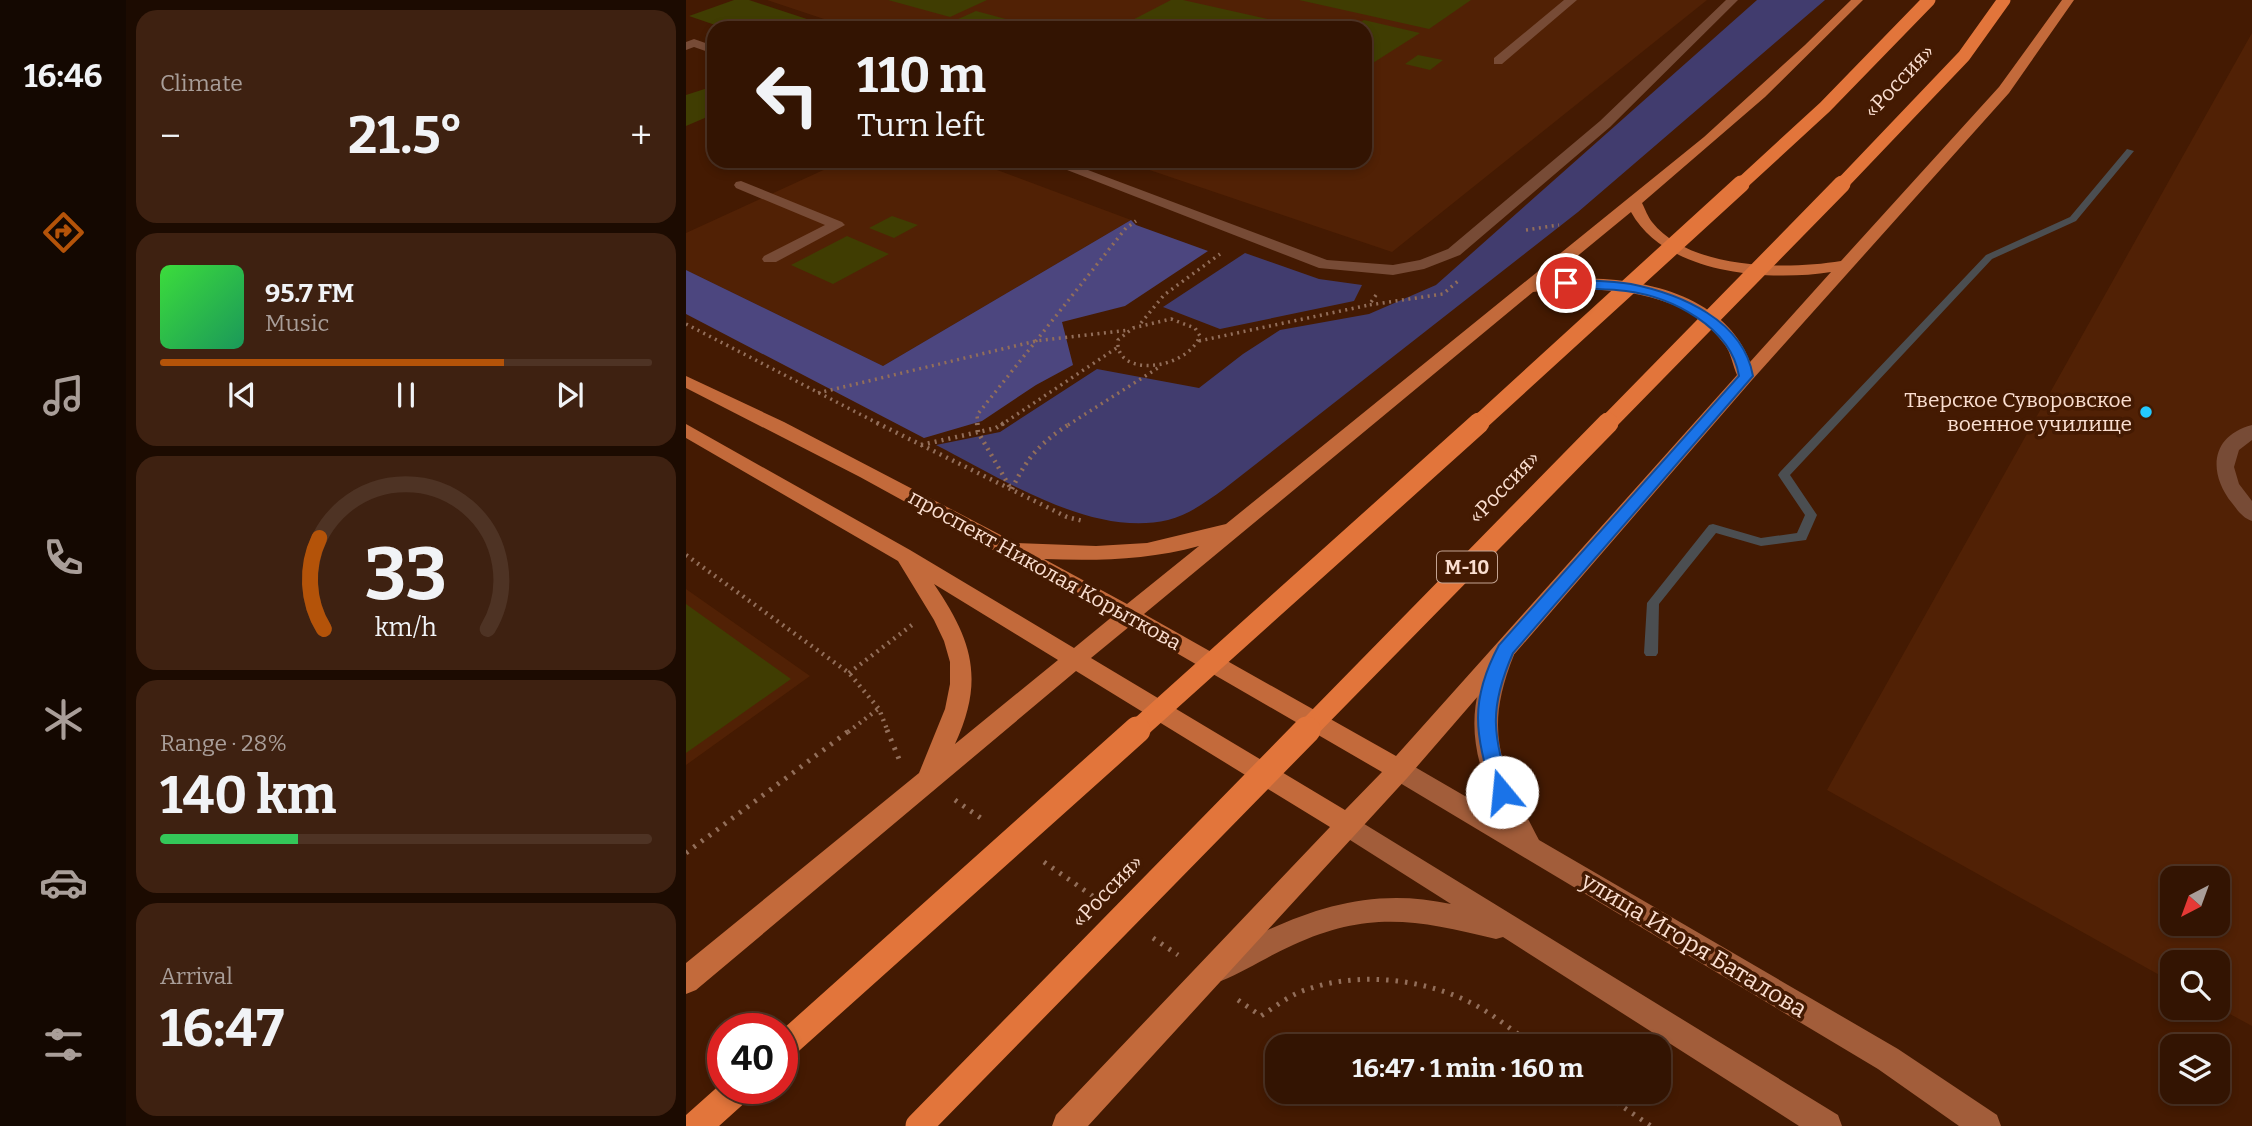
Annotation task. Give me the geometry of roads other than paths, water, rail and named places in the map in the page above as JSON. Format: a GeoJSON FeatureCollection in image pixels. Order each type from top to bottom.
{"type":"FeatureCollection","features":[{"type":"Feature","properties":{"kind":"highway","name":"«Россия»"},"geometry":{"type":"LineString","coordinates":[[798,1034],[1548,362],[1825,107],[1929,0]]}},
{"type":"Feature","properties":{"kind":"highway","name":"«Россия»"},"geometry":{"type":"LineString","coordinates":[[919,1126],[1901,124],[1964,55],[2004,0]]}},
{"type":"Feature","properties":{"kind":"highway"},"geometry":{"type":"LineString","coordinates":[[696,1126],[720,1104]]}},
{"type":"Feature","properties":{"kind":"main road"},"geometry":{"type":"LineString","coordinates":[[686,981],[926,779],[1633,201],[1766,89],[1857,0]]}},
{"type":"Feature","properties":{"kind":"main road"},"geometry":{"type":"LineString","coordinates":[[1067,1126],[1399,770],[1746,376],[2004,90],[2068,0]]}},
{"type":"Feature","properties":{"kind":"main road"},"geometry":{"type":"LineString","coordinates":[[1633,201],[1642,220],[1656,234],[1675,246],[1709,260],[1769,271],[1810,271],[1847,265]]}},
{"type":"Feature","properties":{"kind":"main road"},"geometry":{"type":"LineString","coordinates":[[1525,289],[1587,283],[1629,287],[1669,298],[1718,326],[1738,350],[1746,376]]}},
{"type":"Feature","properties":{"kind":"main road","name":"проспект Николая Корыткова"},"geometry":{"type":"LineString","coordinates":[[686,381],[762,417],[1012,549],[1399,770]]}},
{"type":"Feature","properties":{"kind":"main road"},"geometry":{"type":"LineString","coordinates":[[686,430],[903,555],[1349,825]]}},
{"type":"Feature","properties":{"kind":"main road"},"geometry":{"type":"LineString","coordinates":[[1012,549],[1096,555],[1151,551],[1204,537],[1250,516]]}},
{"type":"Feature","properties":{"kind":"main road"},"geometry":{"type":"LineString","coordinates":[[903,555],[944,616],[956,638],[962,663],[959,705],[926,779]]}},
{"type":"Feature","properties":{"kind":"street"},"geometry":{"type":"LineString","coordinates":[[1506,650],[1491,683],[1485,725],[1489,750],[1502,792],[1530,847]]}},
{"type":"Feature","properties":{"kind":"street","name":"улица Игоря Баталова"},"geometry":{"type":"LineString","coordinates":[[1399,770],[1888,1059],[1986,1126]]}},
{"type":"Feature","properties":{"kind":"street"},"geometry":{"type":"LineString","coordinates":[[1349,825],[1827,1126]]}},
{"type":"Feature","properties":{"kind":"street"},"geometry":{"type":"LineString","coordinates":[[1206,976],[1259,947],[1306,926],[1360,911],[1391,908],[1423,911],[1515,932]]}},
{"type":"Feature","properties":{"kind":"lane"},"geometry":{"type":"LineString","coordinates":[[1498,61],[1571,0]]}},
{"type":"Feature","properties":{"kind":"lane"},"geometry":{"type":"LineString","coordinates":[[1069,168],[1325,265],[1393,270],[1424,264],[1454,252],[1605,124],[1732,0]]}},
{"type":"Feature","properties":{"kind":"lane"},"geometry":{"type":"LineString","coordinates":[[686,46],[694,43],[707,48]]}},
{"type":"Feature","properties":{"kind":"lane"},"geometry":{"type":"LineString","coordinates":[[741,185],[836,225],[770,258]]}},
{"type":"Feature","properties":{"kind":"lane"},"geometry":{"type":"LineString","coordinates":[[2252,431],[2230,448],[2224,468],[2231,491],[2252,514]]}},
{"type":"Feature","properties":{"kind":"waterway"},"geometry":{"type":"LineString","coordinates":[[1651,653],[1653,603],[1713,528],[1761,542],[1802,537],[1811,515],[1784,475],[1989,257],[2073,219],[2130,151]]}},
{"type":"Feature","properties":{"kind":"place","name":"Тверское Суворовское военное училище"},"geometry":{"type":"Point","coordinates":[2146,412]}}]}
